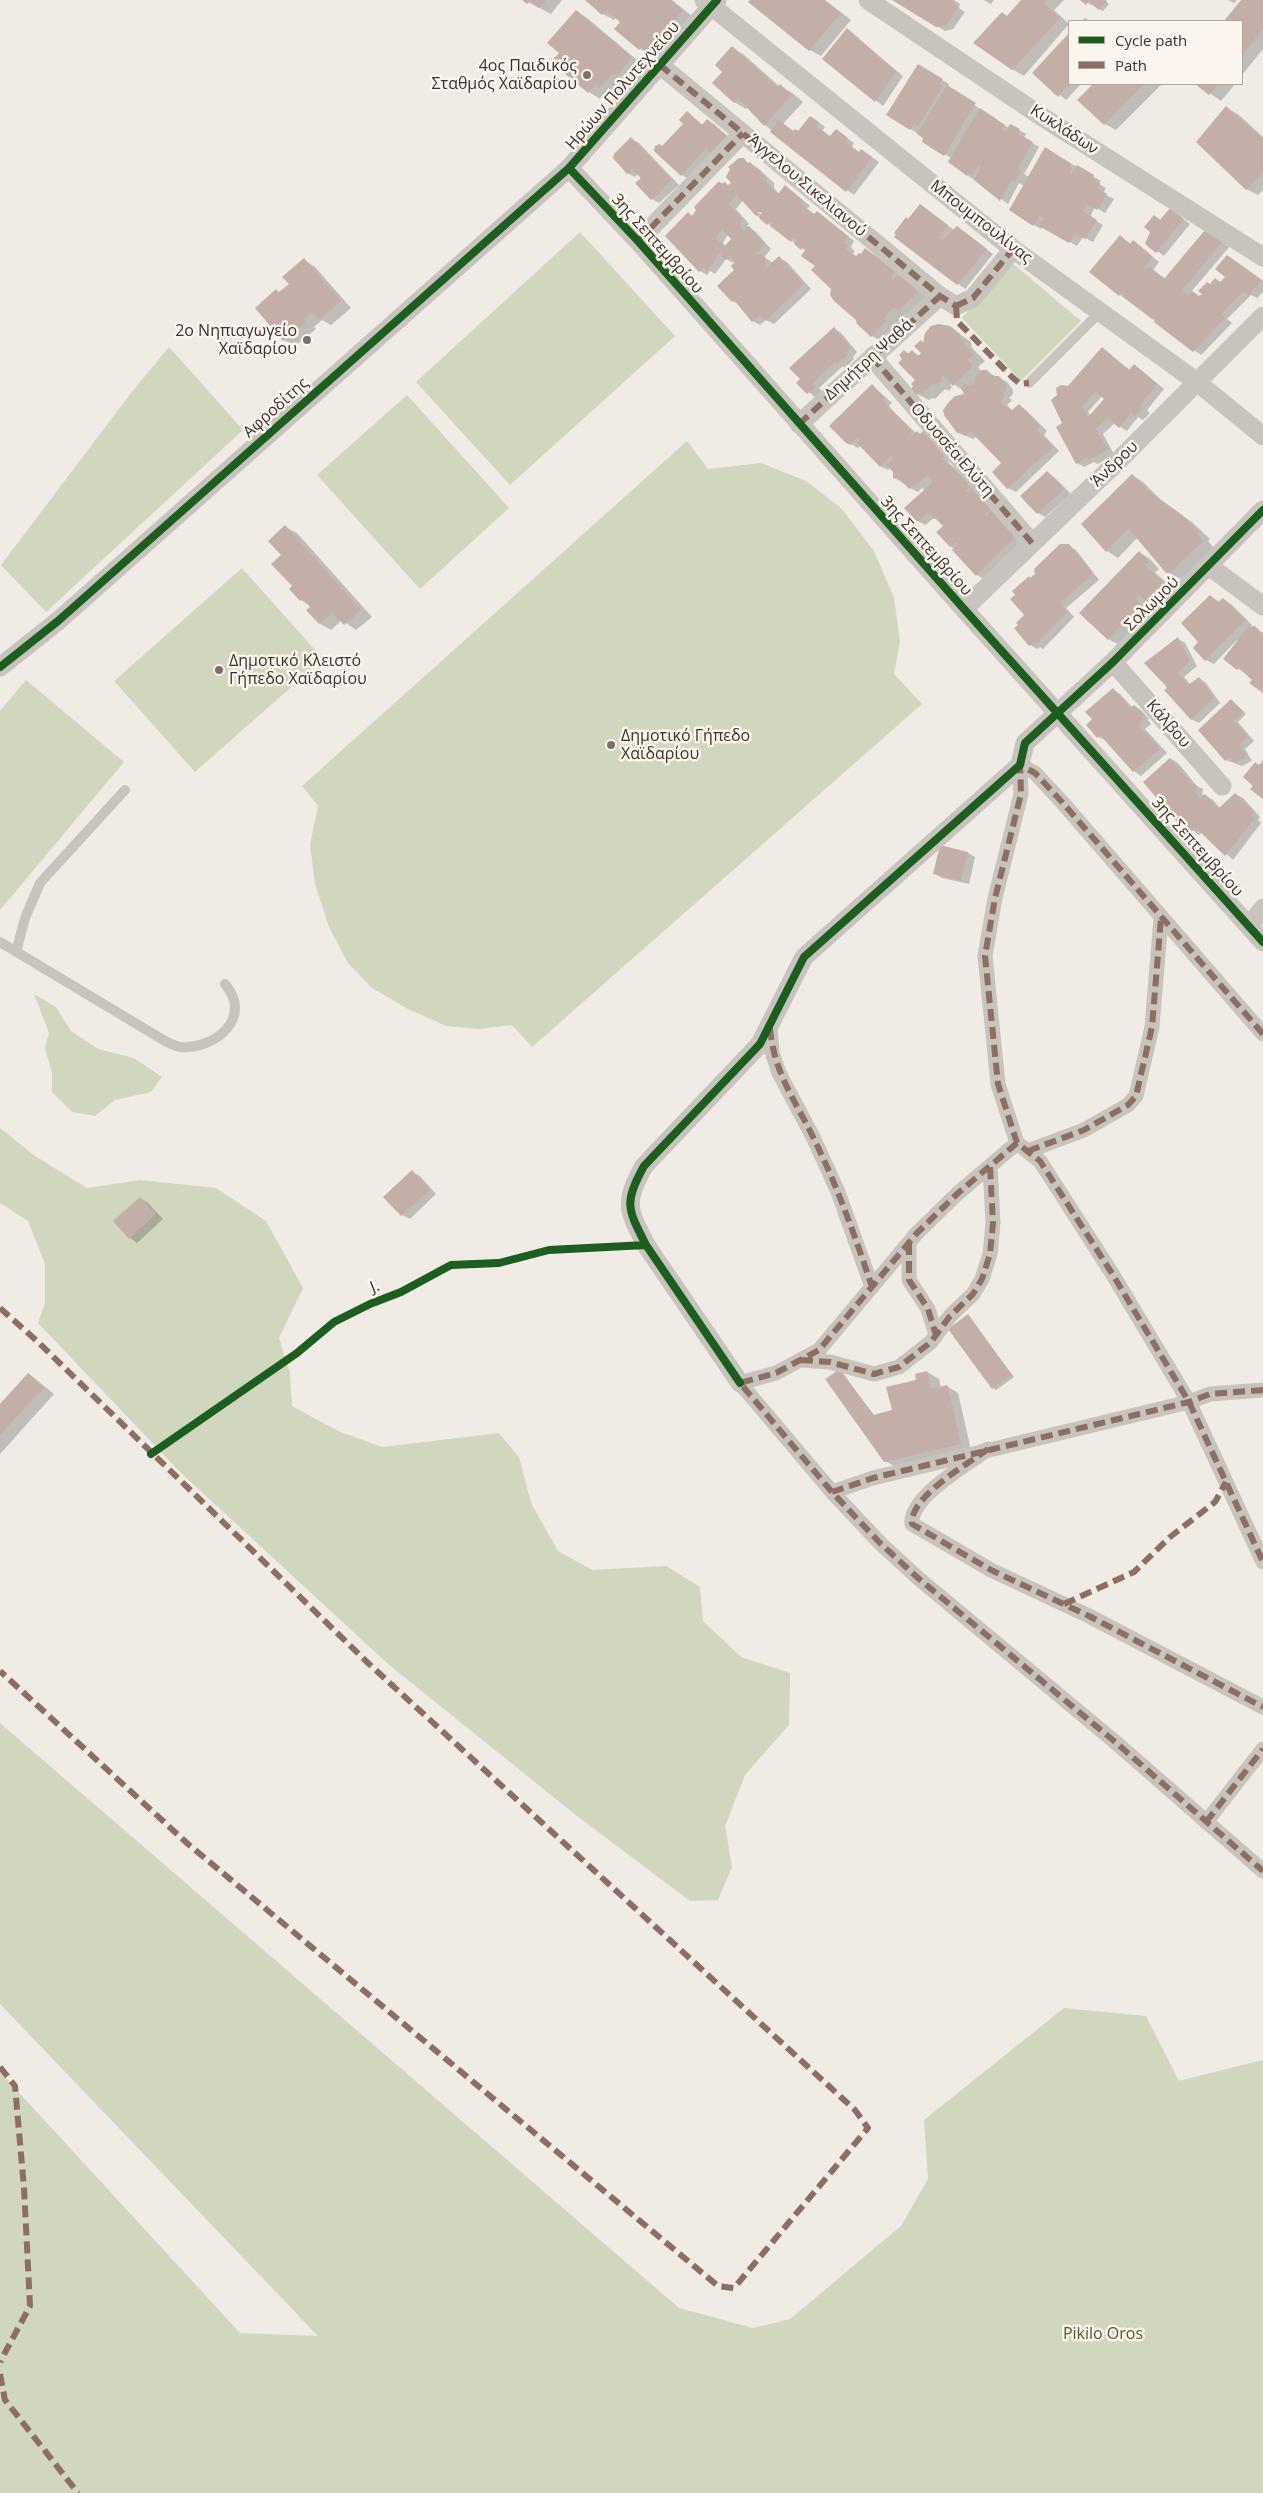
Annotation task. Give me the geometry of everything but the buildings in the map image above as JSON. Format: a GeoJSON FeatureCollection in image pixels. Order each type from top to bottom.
{"type":"FeatureCollection","features":[{"type":"Feature","properties":{"kind":"street","name":"Κυκλάδων"},"geometry":{"type":"LineString","coordinates":[[868,0],[1044,118],[1263,257]]}},
{"type":"Feature","properties":{"kind":"street","name":"Ηρώων Πολυτεχνείου"},"geometry":{"type":"LineString","coordinates":[[569,168],[660,65],[711,2]]}},
{"type":"Feature","properties":{"kind":"street","name":"Μπουμπουλίνας"},"geometry":{"type":"LineString","coordinates":[[711,2],[1013,249],[1197,382],[1263,436]]}},
{"type":"Feature","properties":{"kind":"street","name":"Άγγελου Σικελιανού"},"geometry":{"type":"LineString","coordinates":[[660,65],[940,296],[956,306],[974,298],[1013,249]]}},
{"type":"Feature","properties":{"kind":"street"},"geometry":{"type":"LineString","coordinates":[[638,241],[743,133]]}},
{"type":"Feature","properties":{"kind":"street","name":"3ης Σεπτεμβρίου"},"geometry":{"type":"LineString","coordinates":[[569,168],[638,241],[964,610],[1263,942]]}},
{"type":"Feature","properties":{"kind":"street","name":"Αφροδίτης"},"geometry":{"type":"LineString","coordinates":[[0,667],[58,621],[569,168]]}},
{"type":"Feature","properties":{"kind":"street","name":"Δημήτρη Ψαθά"},"geometry":{"type":"LineString","coordinates":[[799,424],[940,296]]}},
{"type":"Feature","properties":{"kind":"street","name":"Άνδρου"},"geometry":{"type":"LineString","coordinates":[[964,610],[1263,316]]}},
{"type":"Feature","properties":{"kind":"street","name":"Οδυσσέα Ελύτη"},"geometry":{"type":"LineString","coordinates":[[872,357],[1032,543]]}},
{"type":"Feature","properties":{"kind":"street","name":"Σολωμού"},"geometry":{"type":"LineString","coordinates":[[1020,765],[1026,743],[1113,662],[1263,510]]}},
{"type":"Feature","properties":{"kind":"street"},"geometry":{"type":"LineString","coordinates":[[1209,566],[1263,606]]}},
{"type":"Feature","properties":{"kind":"street","name":"Κάλβου"},"geometry":{"type":"LineString","coordinates":[[1113,662],[1222,786]]}},
{"type":"Feature","properties":{"kind":"street"},"geometry":{"type":"LineString","coordinates":[[1020,765],[1035,773],[1062,802],[1263,1034]]}},
{"type":"Feature","properties":{"kind":"street"},"geometry":{"type":"LineString","coordinates":[[1020,765],[804,957],[760,1044],[644,1166],[631,1190],[630,1210],[646,1245],[740,1383],[832,1492],[880,1543],[918,1578],[1263,1871]]}},
{"type":"Feature","properties":{"kind":"street"},"geometry":{"type":"LineString","coordinates":[[1020,765],[1020,794],[985,956],[998,1084],[1023,1147],[1040,1160],[1118,1283],[1189,1402],[1263,1562]]}},
{"type":"Feature","properties":{"kind":"street"},"geometry":{"type":"LineString","coordinates":[[1249,926],[1263,908]]}},
{"type":"Feature","properties":{"kind":"street"},"geometry":{"type":"LineString","coordinates":[[740,1383],[776,1373],[819,1350],[908,1243],[957,1194],[990,1166],[1023,1147],[1084,1130],[1128,1105],[1136,1096],[1152,1027],[1161,918]]}},
{"type":"Feature","properties":{"kind":"street"},"geometry":{"type":"LineString","coordinates":[[770,1026],[772,1052],[779,1073],[813,1137],[838,1192],[872,1287]]}},
{"type":"Feature","properties":{"kind":"street"},"geometry":{"type":"LineString","coordinates":[[800,1360],[830,1362],[874,1374],[899,1366],[931,1342],[950,1316],[973,1294],[982,1279],[990,1254],[993,1223],[990,1166]]}},
{"type":"Feature","properties":{"kind":"street"},"geometry":{"type":"LineString","coordinates":[[908,1243],[909,1280],[928,1309],[936,1335]]}},
{"type":"Feature","properties":{"kind":"street"},"geometry":{"type":"LineString","coordinates":[[832,1492],[873,1478],[1189,1402],[1210,1394],[1263,1390]]}},
{"type":"Feature","properties":{"kind":"street"},"geometry":{"type":"LineString","coordinates":[[988,1449],[921,1499],[912,1517],[912,1524],[991,1570],[1089,1616],[1263,1707]]}},
{"type":"Feature","properties":{"kind":"street"},"geometry":{"type":"LineString","coordinates":[[1206,1822],[1263,1749]]}},
{"type":"Feature","properties":{"kind":"lane"},"geometry":{"type":"LineString","coordinates":[[1029,383],[1100,312]]}},
{"type":"Feature","properties":{"kind":"lane"},"geometry":{"type":"LineString","coordinates":[[16,952],[24,918],[40,883],[125,790]]}},
{"type":"Feature","properties":{"kind":"lane"},"geometry":{"type":"LineString","coordinates":[[0,942],[165,1041],[179,1047],[206,1044],[218,1038],[224,1032],[233,1019],[234,1007],[225,984]]}},
{"type":"Feature","properties":{"kind":"green space"},"geometry":{"type":"Polygon","coordinates":[[[580,232],[675,336],[510,485],[416,382],[580,232]]]}},
{"type":"Feature","properties":{"kind":"green space"},"geometry":{"type":"Polygon","coordinates":[[[1011,262],[1081,321],[1021,381],[962,318],[1011,262]]]}},
{"type":"Feature","properties":{"kind":"green space"},"geometry":{"type":"Polygon","coordinates":[[[169,347],[243,430],[46,612],[1,565],[131,393],[169,347]]]}},
{"type":"Feature","properties":{"kind":"green space"},"geometry":{"type":"Polygon","coordinates":[[[407,395],[509,508],[420,589],[317,475],[407,395]]]}},
{"type":"Feature","properties":{"kind":"green space","name":"Δημοτικό Γήπεδο Χαϊδαρίου"},"geometry":{"type":"Polygon","coordinates":[[[687,441],[708,469],[761,463],[806,481],[841,508],[874,551],[894,598],[900,641],[894,674],[922,704],[532,1047],[512,1025],[478,1029],[446,1026],[408,1009],[372,988],[348,963],[329,927],[315,884],[310,845],[318,806],[302,786],[687,441]]]}},
{"type":"Feature","properties":{"kind":"green space","name":"Δημοτικό Κλειστό Γήπεδο Χαϊδαρίου"},"geometry":{"type":"Polygon","coordinates":[[[242,568],[323,659],[195,772],[114,681],[242,568]]]}},
{"type":"Feature","properties":{"kind":"green space"},"geometry":{"type":"Polygon","coordinates":[[[26,680],[124,762],[0,910],[0,711],[26,680]]]}},
{"type":"Feature","properties":{"kind":"green space"},"geometry":{"type":"Polygon","coordinates":[[[34,994],[56,1007],[71,1031],[98,1049],[134,1058],[162,1077],[151,1092],[115,1100],[95,1116],[72,1112],[52,1092],[52,1073],[45,1048],[49,1033],[34,994]]]}},
{"type":"Feature","properties":{"kind":"green space"},"geometry":{"type":"Polygon","coordinates":[[[0,1128],[35,1156],[87,1188],[140,1180],[216,1188],[266,1221],[303,1288],[279,1338],[290,1373],[292,1406],[338,1431],[382,1447],[499,1433],[519,1457],[531,1503],[558,1551],[592,1570],[666,1566],[700,1587],[703,1621],[741,1657],[790,1673],[789,1725],[745,1775],[725,1826],[732,1867],[718,1900],[690,1901],[577,1816],[388,1664],[180,1472],[38,1323],[45,1304],[45,1264],[28,1221],[0,1203],[0,1128]]]}},
{"type":"Feature","properties":{"kind":"green space","name":"Pikilo Oros"},"geometry":{"type":"Polygon","coordinates":[[[0,1723],[679,2308],[753,2328],[790,2319],[901,2226],[928,2179],[924,2120],[1064,2008],[1146,2016],[1179,2081],[1263,2060],[1263,2493],[0,2493],[0,2072],[240,2333],[318,2336],[0,2004],[0,1723]]]}},
{"type":"Feature","properties":{"kind":"marked path"},"geometry":{"type":"LineString","coordinates":[[660,65],[940,296],[956,306]]}},
{"type":"Feature","properties":{"kind":"marked path"},"geometry":{"type":"LineString","coordinates":[[638,241],[743,133]]}},
{"type":"Feature","properties":{"kind":"marked path"},"geometry":{"type":"LineString","coordinates":[[956,306],[973,298],[1013,249]]}},
{"type":"Feature","properties":{"kind":"marked path"},"geometry":{"type":"LineString","coordinates":[[799,424],[940,296]]}},
{"type":"Feature","properties":{"kind":"marked path"},"geometry":{"type":"LineString","coordinates":[[956,306],[957,321],[1020,384],[1029,383]]}},
{"type":"Feature","properties":{"kind":"marked path"},"geometry":{"type":"LineString","coordinates":[[872,357],[1032,543]]}},
{"type":"Feature","properties":{"kind":"marked path"},"geometry":{"type":"LineString","coordinates":[[1263,1034],[1062,802],[1035,773],[1020,765],[1021,794],[995,898],[985,956],[998,1084],[1017,1143],[1040,1161],[1113,1275],[1189,1402],[1263,1562]]}},
{"type":"Feature","properties":{"kind":"marked path"},"geometry":{"type":"LineString","coordinates":[[1028,1151],[1084,1130],[1128,1105],[1136,1096],[1152,1027],[1161,918]]}},
{"type":"Feature","properties":{"kind":"marked path"},"geometry":{"type":"LineString","coordinates":[[770,1028],[772,1044],[780,1072],[838,1192],[872,1287]]}},
{"type":"Feature","properties":{"kind":"marked path"},"geometry":{"type":"LineString","coordinates":[[1017,1143],[957,1194],[917,1233],[819,1350],[776,1373],[740,1383],[832,1492],[880,1543],[918,1578],[1114,1741],[1263,1871]]}},
{"type":"Feature","properties":{"kind":"marked path"},"geometry":{"type":"LineString","coordinates":[[801,1360],[830,1362],[874,1374],[899,1367],[931,1342],[950,1316],[973,1294],[982,1279],[990,1254],[993,1223],[990,1166]]}},
{"type":"Feature","properties":{"kind":"marked path"},"geometry":{"type":"LineString","coordinates":[[909,1243],[909,1280],[928,1309],[936,1335]]}},
{"type":"Feature","properties":{"kind":"marked path"},"geometry":{"type":"LineString","coordinates":[[0,1308],[37,1341],[368,1663],[855,2110],[868,2128],[734,2288],[718,2286],[188,1844],[0,1671]]}},
{"type":"Feature","properties":{"kind":"marked path"},"geometry":{"type":"LineString","coordinates":[[832,1492],[873,1478],[1189,1402],[1210,1394],[1263,1390]]}},
{"type":"Feature","properties":{"kind":"marked path"},"geometry":{"type":"LineString","coordinates":[[988,1449],[929,1492],[914,1514],[912,1524],[991,1570],[1089,1616],[1263,1707]]}},
{"type":"Feature","properties":{"kind":"marked path"},"geometry":{"type":"LineString","coordinates":[[1064,1604],[1134,1572],[1170,1537],[1215,1502],[1226,1482]]}},
{"type":"Feature","properties":{"kind":"marked path"},"geometry":{"type":"LineString","coordinates":[[1206,1822],[1263,1749]]}},
{"type":"Feature","properties":{"kind":"marked path"},"geometry":{"type":"LineString","coordinates":[[0,2067],[15,2086],[24,2188],[30,2306],[0,2362]]}},
{"type":"Feature","properties":{"kind":"marked path"},"geometry":{"type":"LineString","coordinates":[[0,2374],[5,2400],[78,2493]]}},
{"type":"Feature","properties":{"kind":"cycle path"},"geometry":{"type":"LineString","coordinates":[[0,667],[58,621],[569,168],[717,0]]}},
{"type":"Feature","properties":{"kind":"cycle path"},"geometry":{"type":"LineString","coordinates":[[569,168],[638,241],[964,609],[1263,942]]}},
{"type":"Feature","properties":{"kind":"cycle path"},"geometry":{"type":"LineString","coordinates":[[740,1383],[646,1245],[635,1222],[630,1206],[631,1198],[633,1189],[644,1166],[760,1044],[804,957],[1020,765],[1025,743],[1113,662],[1263,510]]}},
{"type":"Feature","properties":{"kind":"cycle path","name":"J."},"geometry":{"type":"LineString","coordinates":[[151,1454],[297,1353],[334,1322],[370,1304],[401,1292],[451,1265],[499,1263],[549,1250],[646,1245]]}},
{"type":"Feature","properties":{"kind":"place","name":"4ος Παιδικός Σταθμός Χαϊδαρίου"},"geometry":{"type":"Point","coordinates":[587,75]}},
{"type":"Feature","properties":{"kind":"place","name":"2ο Νηπιαγωγείο Χαϊδαρίου"},"geometry":{"type":"Point","coordinates":[307,340]}},
{"type":"Feature","properties":{"kind":"place","name":"Δημοτικό Κλειστό Γήπεδο Χαϊδαρίου"},"geometry":{"type":"Point","coordinates":[219,670]}},
{"type":"Feature","properties":{"kind":"place","name":"Δημοτικό Γήπεδο Χαϊδαρίου"},"geometry":{"type":"Point","coordinates":[611,745]}}]}
